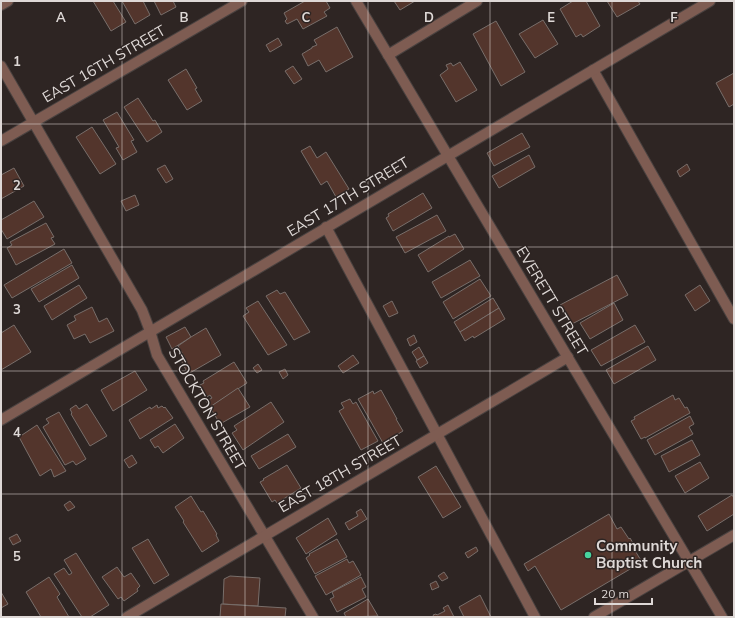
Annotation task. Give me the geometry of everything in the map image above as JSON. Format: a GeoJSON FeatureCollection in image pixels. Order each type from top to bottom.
{"type":"FeatureCollection","features":[{"type":"Feature","properties":{"kind":"street"},"geometry":{"type":"LineString","coordinates":[[1,5],[8,1]]}},
{"type":"Feature","properties":{"kind":"street","name":"EAST 16TH STREET"},"geometry":{"type":"LineString","coordinates":[[1,141],[242,1]]}},
{"type":"Feature","properties":{"kind":"street","name":"EVERETT STREET"},"geometry":{"type":"LineString","coordinates":[[356,1],[722,617]]}},
{"type":"Feature","properties":{"kind":"street"},"geometry":{"type":"LineString","coordinates":[[388,55],[477,1]]}},
{"type":"Feature","properties":{"kind":"street","name":"EAST 17TH STREET"},"geometry":{"type":"LineString","coordinates":[[1,420],[710,1]]}},
{"type":"Feature","properties":{"kind":"street","name":"STOCKTON STREET"},"geometry":{"type":"LineString","coordinates":[[1,66],[142,310],[157,355],[313,617]]}},
{"type":"Feature","properties":{"kind":"street"},"geometry":{"type":"LineString","coordinates":[[593,70],[734,319]]}},
{"type":"Feature","properties":{"kind":"street"},"geometry":{"type":"LineString","coordinates":[[326,227],[535,617]]}},
{"type":"Feature","properties":{"kind":"street","name":"EAST 18TH STREET"},"geometry":{"type":"LineString","coordinates":[[127,617],[568,357]]}},
{"type":"Feature","properties":{"kind":"street"},"geometry":{"type":"LineString","coordinates":[[594,617],[734,535]]}},
{"type":"Feature","properties":{"kind":"building"},"geometry":{"type":"Polygon","coordinates":[[[93,1],[113,1],[126,22],[111,31],[93,1]]]}},
{"type":"Feature","properties":{"kind":"building"},"geometry":{"type":"Polygon","coordinates":[[[122,1],[143,1],[150,15],[135,24],[122,1]]]}},
{"type":"Feature","properties":{"kind":"building"},"geometry":{"type":"Polygon","coordinates":[[[154,1],[173,1],[176,7],[161,15],[154,1]]]}},
{"type":"Feature","properties":{"kind":"building"},"geometry":{"type":"Polygon","coordinates":[[[305,1],[326,1],[330,8],[324,12],[327,16],[303,29],[297,19],[287,24],[285,21],[287,19],[284,13],[305,1]]]}},
{"type":"Feature","properties":{"kind":"building"},"geometry":{"type":"Polygon","coordinates":[[[394,1],[415,1],[400,10],[394,1]]]}},
{"type":"Feature","properties":{"kind":"building"},"geometry":{"type":"Polygon","coordinates":[[[573,1],[586,1],[600,26],[583,37],[581,34],[576,37],[560,9],[573,1]]]}},
{"type":"Feature","properties":{"kind":"building"},"geometry":{"type":"Polygon","coordinates":[[[607,1],[638,1],[640,4],[617,17],[607,1]]]}},
{"type":"Feature","properties":{"kind":"building"},"geometry":{"type":"Polygon","coordinates":[[[543,20],[558,44],[535,58],[519,34],[543,20]]]}},
{"type":"Feature","properties":{"kind":"building"},"geometry":{"type":"Polygon","coordinates":[[[496,21],[525,72],[501,86],[473,34],[496,21]]]}},
{"type":"Feature","properties":{"kind":"building"},"geometry":{"type":"Polygon","coordinates":[[[337,27],[353,57],[326,72],[319,60],[308,66],[302,54],[317,45],[314,40],[337,27]]]}},
{"type":"Feature","properties":{"kind":"building"},"geometry":{"type":"Polygon","coordinates":[[[278,38],[282,45],[270,52],[266,45],[278,38]]]}},
{"type":"Feature","properties":{"kind":"building"},"geometry":{"type":"Polygon","coordinates":[[[460,62],[477,90],[456,102],[440,75],[448,69],[446,65],[451,63],[453,66],[460,62]]]}},
{"type":"Feature","properties":{"kind":"building"},"geometry":{"type":"Polygon","coordinates":[[[293,66],[302,79],[294,84],[285,71],[293,66]]]}},
{"type":"Feature","properties":{"kind":"building"},"geometry":{"type":"Polygon","coordinates":[[[186,69],[197,88],[195,89],[202,101],[187,110],[168,80],[186,69]]]}},
{"type":"Feature","properties":{"kind":"building"},"geometry":{"type":"Polygon","coordinates":[[[734,73],[734,104],[729,107],[716,83],[734,73]]]}},
{"type":"Feature","properties":{"kind":"building"},"geometry":{"type":"Polygon","coordinates":[[[138,98],[153,121],[155,120],[162,132],[147,142],[124,107],[138,98]]]}},
{"type":"Feature","properties":{"kind":"building"},"geometry":{"type":"Polygon","coordinates":[[[117,112],[134,140],[131,141],[137,152],[123,160],[116,148],[119,147],[103,120],[117,112]]]}},
{"type":"Feature","properties":{"kind":"building"},"geometry":{"type":"Polygon","coordinates":[[[92,127],[116,164],[100,174],[76,137],[92,127]]]}},
{"type":"Feature","properties":{"kind":"building"},"geometry":{"type":"Polygon","coordinates":[[[522,133],[530,147],[494,166],[487,153],[522,133]]]}},
{"type":"Feature","properties":{"kind":"building"},"geometry":{"type":"Polygon","coordinates":[[[310,146],[317,158],[326,152],[349,189],[336,197],[327,181],[321,185],[301,151],[310,146]]]}},
{"type":"Feature","properties":{"kind":"building"},"geometry":{"type":"Polygon","coordinates":[[[529,155],[535,167],[499,188],[492,176],[529,155]]]}},
{"type":"Feature","properties":{"kind":"building"},"geometry":{"type":"Polygon","coordinates":[[[687,164],[690,170],[680,177],[677,171],[687,164]]]}},
{"type":"Feature","properties":{"kind":"building"},"geometry":{"type":"Polygon","coordinates":[[[165,165],[173,179],[166,183],[157,169],[165,165]]]}},
{"type":"Feature","properties":{"kind":"building"},"geometry":{"type":"Polygon","coordinates":[[[14,168],[24,186],[1,199],[1,175],[14,168]]]}},
{"type":"Feature","properties":{"kind":"building"},"geometry":{"type":"Polygon","coordinates":[[[423,193],[432,208],[393,231],[386,218],[389,216],[388,214],[423,193]]]}},
{"type":"Feature","properties":{"kind":"building"},"geometry":{"type":"Polygon","coordinates":[[[135,195],[139,205],[126,211],[121,201],[135,195]]]}},
{"type":"Feature","properties":{"kind":"building"},"geometry":{"type":"Polygon","coordinates":[[[34,201],[44,217],[7,239],[1,229],[1,220],[34,201]]]}},
{"type":"Feature","properties":{"kind":"building"},"geometry":{"type":"Polygon","coordinates":[[[437,215],[446,231],[405,253],[396,237],[437,215]]]}},
{"type":"Feature","properties":{"kind":"building"},"geometry":{"type":"Polygon","coordinates":[[[46,223],[54,237],[51,238],[55,244],[16,265],[7,248],[12,245],[10,242],[46,223]]]}},
{"type":"Feature","properties":{"kind":"building"},"geometry":{"type":"Polygon","coordinates":[[[455,234],[464,249],[428,272],[418,255],[449,236],[455,234]]]}},
{"type":"Feature","properties":{"kind":"building"},"geometry":{"type":"Polygon","coordinates":[[[64,249],[72,263],[12,298],[4,285],[64,249]]]}},
{"type":"Feature","properties":{"kind":"building"},"geometry":{"type":"Polygon","coordinates":[[[470,260],[480,276],[441,298],[432,282],[470,260]]]}},
{"type":"Feature","properties":{"kind":"building"},"geometry":{"type":"Polygon","coordinates":[[[72,265],[79,278],[39,302],[31,289],[72,265]]]}},
{"type":"Feature","properties":{"kind":"building"},"geometry":{"type":"Polygon","coordinates":[[[617,275],[628,295],[570,325],[560,305],[617,275]]]}},
{"type":"Feature","properties":{"kind":"building"},"geometry":{"type":"Polygon","coordinates":[[[480,279],[491,296],[453,319],[443,302],[480,279]]]}},
{"type":"Feature","properties":{"kind":"building"},"geometry":{"type":"Polygon","coordinates":[[[79,285],[87,298],[52,320],[44,306],[79,285]]]}},
{"type":"Feature","properties":{"kind":"building"},"geometry":{"type":"Polygon","coordinates":[[[700,285],[710,301],[695,311],[685,295],[700,285]]]}},
{"type":"Feature","properties":{"kind":"building"},"geometry":{"type":"Polygon","coordinates":[[[277,290],[280,294],[285,292],[310,332],[294,340],[266,296],[277,290]]]}},
{"type":"Feature","properties":{"kind":"building"},"geometry":{"type":"Polygon","coordinates":[[[493,298],[499,308],[460,332],[454,322],[493,298]]]}},
{"type":"Feature","properties":{"kind":"building"},"geometry":{"type":"Polygon","coordinates":[[[258,301],[287,345],[268,355],[243,316],[249,312],[246,308],[258,301]]]}},
{"type":"Feature","properties":{"kind":"building"},"geometry":{"type":"Polygon","coordinates":[[[392,301],[398,313],[389,317],[383,306],[392,301]]]}},
{"type":"Feature","properties":{"kind":"building"},"geometry":{"type":"Polygon","coordinates":[[[614,303],[623,320],[590,339],[580,323],[614,303]]]}},
{"type":"Feature","properties":{"kind":"building"},"geometry":{"type":"Polygon","coordinates":[[[92,307],[99,322],[107,318],[114,331],[90,343],[85,334],[74,339],[67,325],[76,320],[74,316],[92,307]]]}},
{"type":"Feature","properties":{"kind":"building"},"geometry":{"type":"Polygon","coordinates":[[[499,308],[505,319],[474,338],[473,336],[465,341],[460,332],[499,308]]]}},
{"type":"Feature","properties":{"kind":"building"},"geometry":{"type":"Polygon","coordinates":[[[14,325],[31,352],[1,370],[1,333],[14,325]]]}},
{"type":"Feature","properties":{"kind":"building"},"geometry":{"type":"Polygon","coordinates":[[[635,325],[645,342],[601,366],[591,350],[635,325]]]}},
{"type":"Feature","properties":{"kind":"building"},"geometry":{"type":"Polygon","coordinates":[[[185,327],[191,337],[172,349],[166,337],[185,327]]]}},
{"type":"Feature","properties":{"kind":"building"},"geometry":{"type":"Polygon","coordinates":[[[206,328],[221,355],[188,374],[181,360],[185,358],[178,346],[206,328]]]}},
{"type":"Feature","properties":{"kind":"building"},"geometry":{"type":"Polygon","coordinates":[[[414,335],[417,342],[410,346],[407,339],[414,335]]]}},
{"type":"Feature","properties":{"kind":"building"},"geometry":{"type":"Polygon","coordinates":[[[648,346],[656,360],[614,384],[606,370],[648,346]]]}},
{"type":"Feature","properties":{"kind":"building"},"geometry":{"type":"Polygon","coordinates":[[[419,347],[424,356],[417,360],[412,352],[419,347]]]}},
{"type":"Feature","properties":{"kind":"building"},"geometry":{"type":"Polygon","coordinates":[[[353,355],[359,363],[343,373],[338,366],[353,355]]]}},
{"type":"Feature","properties":{"kind":"building"},"geometry":{"type":"Polygon","coordinates":[[[424,356],[428,363],[420,368],[416,361],[424,356]]]}},
{"type":"Feature","properties":{"kind":"building"},"geometry":{"type":"Polygon","coordinates":[[[234,362],[247,383],[210,407],[206,401],[212,398],[210,395],[205,398],[198,386],[204,383],[203,381],[234,362]]]}},
{"type":"Feature","properties":{"kind":"building"},"geometry":{"type":"Polygon","coordinates":[[[258,364],[262,370],[257,373],[253,368],[258,364]]]}},
{"type":"Feature","properties":{"kind":"building"},"geometry":{"type":"Polygon","coordinates":[[[285,369],[288,375],[283,379],[279,372],[285,369]]]}},
{"type":"Feature","properties":{"kind":"building"},"geometry":{"type":"Polygon","coordinates":[[[135,371],[147,390],[113,411],[101,390],[135,371]]]}},
{"type":"Feature","properties":{"kind":"building"},"geometry":{"type":"Polygon","coordinates":[[[238,388],[250,407],[220,424],[210,407],[238,388]]]}},
{"type":"Feature","properties":{"kind":"building"},"geometry":{"type":"Polygon","coordinates":[[[381,390],[403,431],[383,443],[358,399],[373,391],[374,394],[381,390]]]}},
{"type":"Feature","properties":{"kind":"building"},"geometry":{"type":"Polygon","coordinates":[[[673,395],[675,400],[679,398],[690,413],[641,439],[631,421],[635,419],[634,417],[673,395]]]}},
{"type":"Feature","properties":{"kind":"building"},"geometry":{"type":"Polygon","coordinates":[[[350,399],[353,404],[356,402],[378,441],[361,450],[339,411],[344,408],[341,403],[350,399]]]}},
{"type":"Feature","properties":{"kind":"building"},"geometry":{"type":"Polygon","coordinates":[[[271,402],[284,422],[243,450],[232,433],[237,430],[234,426],[271,402]]]}},
{"type":"Feature","properties":{"kind":"building"},"geometry":{"type":"Polygon","coordinates":[[[87,404],[107,436],[90,446],[71,414],[70,409],[76,405],[79,409],[87,404]]]}},
{"type":"Feature","properties":{"kind":"building"},"geometry":{"type":"Polygon","coordinates":[[[157,405],[158,408],[162,406],[164,408],[165,407],[173,418],[140,439],[129,420],[150,407],[151,409],[157,405]]]}},
{"type":"Feature","properties":{"kind":"building"},"geometry":{"type":"Polygon","coordinates":[[[59,412],[86,459],[76,465],[73,461],[65,465],[43,427],[49,423],[46,419],[59,412]]]}},
{"type":"Feature","properties":{"kind":"building"},"geometry":{"type":"Polygon","coordinates":[[[690,416],[694,424],[689,427],[693,434],[655,455],[647,440],[690,416]]]}},
{"type":"Feature","properties":{"kind":"building"},"geometry":{"type":"Polygon","coordinates":[[[175,424],[184,438],[163,453],[158,446],[155,448],[150,440],[175,424]]]}},
{"type":"Feature","properties":{"kind":"building"},"geometry":{"type":"Polygon","coordinates":[[[37,425],[66,471],[54,477],[51,469],[40,476],[19,437],[37,425]]]}},
{"type":"Feature","properties":{"kind":"building"},"geometry":{"type":"Polygon","coordinates":[[[288,434],[296,447],[259,469],[251,456],[288,434]]]}},
{"type":"Feature","properties":{"kind":"building"},"geometry":{"type":"Polygon","coordinates":[[[692,440],[700,455],[669,472],[661,456],[692,440]]]}},
{"type":"Feature","properties":{"kind":"building"},"geometry":{"type":"Polygon","coordinates":[[[132,455],[137,463],[129,468],[124,460],[132,455]]]}},
{"type":"Feature","properties":{"kind":"building"},"geometry":{"type":"Polygon","coordinates":[[[700,462],[709,478],[685,493],[675,476],[700,462]]]}},
{"type":"Feature","properties":{"kind":"building"},"geometry":{"type":"Polygon","coordinates":[[[287,465],[301,488],[277,503],[275,500],[272,502],[260,482],[287,465]]]}},
{"type":"Feature","properties":{"kind":"building"},"geometry":{"type":"Polygon","coordinates":[[[436,466],[461,507],[443,518],[418,477],[436,466]]]}},
{"type":"Feature","properties":{"kind":"building"},"geometry":{"type":"Polygon","coordinates":[[[732,495],[734,498],[734,514],[707,531],[698,516],[732,495]]]}},
{"type":"Feature","properties":{"kind":"building"},"geometry":{"type":"Polygon","coordinates":[[[191,496],[201,512],[203,511],[217,534],[216,535],[219,541],[202,552],[175,507],[191,496]]]}},
{"type":"Feature","properties":{"kind":"building"},"geometry":{"type":"Polygon","coordinates":[[[70,501],[75,507],[68,511],[64,505],[70,501]]]}},
{"type":"Feature","properties":{"kind":"building"},"geometry":{"type":"Polygon","coordinates":[[[361,509],[367,519],[349,530],[345,523],[358,516],[356,512],[361,509]]]}},
{"type":"Feature","properties":{"kind":"building","name":"Community Baptist Church"},"geometry":{"type":"Polygon","coordinates":[[[609,514],[617,529],[621,527],[629,539],[630,538],[636,548],[634,549],[642,562],[561,610],[535,566],[528,571],[524,564],[609,514]]]}},
{"type":"Feature","properties":{"kind":"building"},"geometry":{"type":"Polygon","coordinates":[[[328,518],[337,534],[306,554],[296,538],[328,518]]]}},
{"type":"Feature","properties":{"kind":"building"},"geometry":{"type":"Polygon","coordinates":[[[17,534],[21,541],[13,545],[9,538],[17,534]]]}},
{"type":"Feature","properties":{"kind":"building"},"geometry":{"type":"Polygon","coordinates":[[[148,539],[169,575],[154,584],[132,548],[148,539]]]}},
{"type":"Feature","properties":{"kind":"building"},"geometry":{"type":"Polygon","coordinates":[[[337,539],[347,557],[315,574],[306,558],[310,555],[309,554],[337,539]]]}},
{"type":"Feature","properties":{"kind":"building"},"geometry":{"type":"Polygon","coordinates":[[[476,547],[478,551],[468,558],[465,553],[476,547]]]}},
{"type":"Feature","properties":{"kind":"building"},"geometry":{"type":"Polygon","coordinates":[[[76,553],[109,605],[90,617],[82,617],[54,574],[64,568],[69,575],[72,573],[64,560],[76,553]]]}},
{"type":"Feature","properties":{"kind":"building"},"geometry":{"type":"Polygon","coordinates":[[[347,559],[349,563],[353,561],[361,575],[326,595],[315,576],[347,559]]]}},
{"type":"Feature","properties":{"kind":"building"},"geometry":{"type":"Polygon","coordinates":[[[117,567],[124,577],[131,573],[140,586],[137,589],[138,591],[124,601],[121,597],[118,599],[102,577],[117,567]]]}},
{"type":"Feature","properties":{"kind":"building"},"geometry":{"type":"Polygon","coordinates":[[[444,572],[448,578],[442,581],[438,576],[444,572]]]}},
{"type":"Feature","properties":{"kind":"building"},"geometry":{"type":"Polygon","coordinates":[[[230,576],[260,578],[258,606],[223,604],[224,579],[230,576]]]}},
{"type":"Feature","properties":{"kind":"building"},"geometry":{"type":"Polygon","coordinates":[[[49,577],[60,594],[57,597],[69,617],[41,617],[26,592],[49,577]]]}},
{"type":"Feature","properties":{"kind":"building"},"geometry":{"type":"Polygon","coordinates":[[[361,577],[366,587],[362,589],[366,597],[337,612],[330,599],[334,597],[332,592],[361,577]]]}},
{"type":"Feature","properties":{"kind":"building"},"geometry":{"type":"Polygon","coordinates":[[[436,581],[439,587],[432,590],[430,584],[436,581]]]}},
{"type":"Feature","properties":{"kind":"building"},"geometry":{"type":"Polygon","coordinates":[[[1,592],[8,604],[1,608],[1,592]]]}},
{"type":"Feature","properties":{"kind":"building"},"geometry":{"type":"Polygon","coordinates":[[[480,595],[491,617],[464,617],[459,607],[480,595]]]}},
{"type":"Feature","properties":{"kind":"building"},"geometry":{"type":"Polygon","coordinates":[[[368,599],[378,616],[346,617],[344,613],[368,599]]]}},
{"type":"Feature","properties":{"kind":"building"},"geometry":{"type":"Polygon","coordinates":[[[221,604],[286,608],[285,617],[220,617],[221,604]]]}},
{"type":"Feature","properties":{"kind":"building"},"geometry":{"type":"Polygon","coordinates":[[[448,605],[454,617],[434,617],[433,615],[437,615],[445,611],[443,608],[448,605]]]}},
{"type":"Feature","properties":{"kind":"place","name":"Community Baptist Church"},"geometry":{"type":"Point","coordinates":[588,555]}}]}
